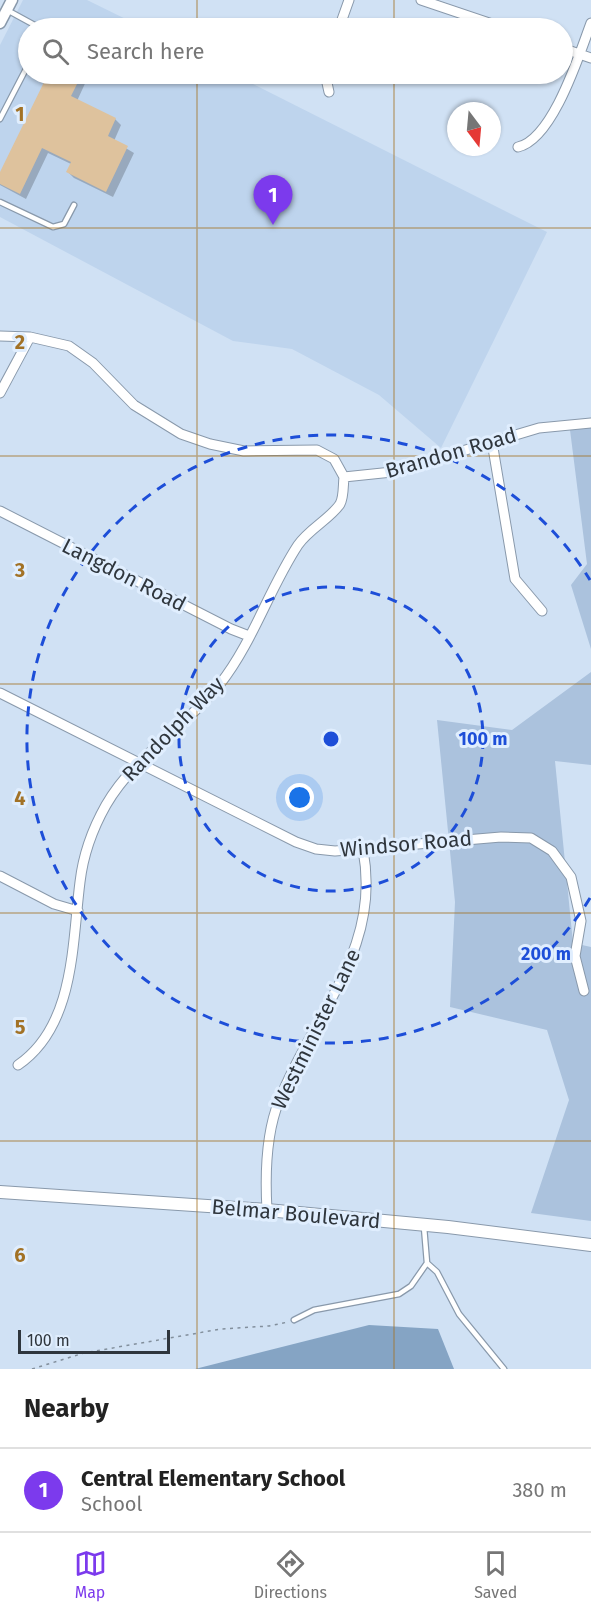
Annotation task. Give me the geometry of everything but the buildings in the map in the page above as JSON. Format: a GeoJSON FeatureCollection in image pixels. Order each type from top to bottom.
{"type":"FeatureCollection","features":[{"type":"Feature","properties":{"kind":"main road","name":"Belmar Boulevard"},"geometry":{"type":"LineString","coordinates":[[0,1192],[267,1210],[424,1224],[591,1245]]}},
{"type":"Feature","properties":{"kind":"street"},"geometry":{"type":"LineString","coordinates":[[343,18],[349,0]]}},
{"type":"Feature","properties":{"kind":"street"},"geometry":{"type":"LineString","coordinates":[[421,0],[474,18]]}},
{"type":"Feature","properties":{"kind":"street"},"geometry":{"type":"LineString","coordinates":[[0,22],[9,5]]}},
{"type":"Feature","properties":{"kind":"street"},"geometry":{"type":"LineString","coordinates":[[573,69],[591,23]]}},
{"type":"Feature","properties":{"kind":"street"},"geometry":{"type":"LineString","coordinates":[[573,52],[591,58]]}},
{"type":"Feature","properties":{"kind":"street"},"geometry":{"type":"LineString","coordinates":[[328,84],[329,92]]}},
{"type":"Feature","properties":{"kind":"street"},"geometry":{"type":"LineString","coordinates":[[518,147],[530,143],[540,132],[567,84]]}},
{"type":"Feature","properties":{"kind":"street"},"geometry":{"type":"LineString","coordinates":[[0,336],[56,341],[78,351],[134,405],[181,434],[210,444],[244,451],[317,450],[334,459],[344,477]]}},
{"type":"Feature","properties":{"kind":"street"},"geometry":{"type":"LineString","coordinates":[[0,393],[30,337]]}},
{"type":"Feature","properties":{"kind":"street","name":"Brandon Road"},"geometry":{"type":"LineString","coordinates":[[344,477],[392,472],[539,428],[591,423]]}},
{"type":"Feature","properties":{"kind":"street"},"geometry":{"type":"LineString","coordinates":[[492,442],[515,579],[542,611]]}},
{"type":"Feature","properties":{"kind":"street","name":"Randolph Way"},"geometry":{"type":"LineString","coordinates":[[18,1065],[36,1053],[58,1009],[71,968],[81,874],[92,834],[122,781],[138,763],[209,698],[231,667],[281,573],[303,537],[339,505],[344,477]]}},
{"type":"Feature","properties":{"kind":"street","name":"Langdon Road"},"geometry":{"type":"LineString","coordinates":[[0,511],[221,624],[249,636]]}},
{"type":"Feature","properties":{"kind":"street","name":"Windsor Road"},"geometry":{"type":"LineString","coordinates":[[0,693],[306,846],[328,851],[363,850],[501,837],[531,838],[552,851],[571,877],[582,921],[575,956],[584,991]]}},
{"type":"Feature","properties":{"kind":"street","name":"Westminister Lane"},"geometry":{"type":"LineString","coordinates":[[267,1210],[271,1136],[278,1103],[360,938],[367,892],[363,850]]}},
{"type":"Feature","properties":{"kind":"street"},"geometry":{"type":"LineString","coordinates":[[0,876],[54,904],[78,911]]}},
{"type":"Feature","properties":{"kind":"lane"},"geometry":{"type":"LineString","coordinates":[[9,5],[27,18]]}},
{"type":"Feature","properties":{"kind":"lane"},"geometry":{"type":"LineString","coordinates":[[0,119],[18,84]]}},
{"type":"Feature","properties":{"kind":"lane"},"geometry":{"type":"LineString","coordinates":[[0,202],[53,227],[64,224],[74,205]]}},
{"type":"Feature","properties":{"kind":"lane"},"geometry":{"type":"LineString","coordinates":[[294,1320],[314,1310],[399,1294],[411,1286],[427,1263],[424,1224]]}},
{"type":"Feature","properties":{"kind":"lane"},"geometry":{"type":"LineString","coordinates":[[427,1263],[437,1272],[459,1314],[504,1369]]}},
{"type":"Feature","properties":{"kind":"path"},"geometry":{"type":"LineString","coordinates":[[32,1369],[84,1353],[220,1329],[268,1326],[294,1320]]}},
{"type":"Feature","properties":{"kind":"shaded area"},"geometry":{"type":"Polygon","coordinates":[[[23,0],[87,0],[124,18],[18,18],[18,84],[253,84],[547,232],[441,448],[379,395],[292,349],[233,341],[0,217],[0,45],[23,0]]]}},
{"type":"Feature","properties":{"kind":"shaded area"},"geometry":{"type":"Polygon","coordinates":[[[569,422],[591,422],[591,649],[571,585],[587,564],[569,422]]]}},
{"type":"Feature","properties":{"kind":"shaded area"},"geometry":{"type":"Polygon","coordinates":[[[591,672],[591,765],[555,761],[573,943],[591,947],[591,1221],[531,1213],[569,1100],[547,1030],[450,1007],[455,902],[437,720],[512,730],[591,672]]]}},
{"type":"Feature","properties":{"kind":"shaded area"},"geometry":{"type":"Polygon","coordinates":[[[369,1325],[438,1329],[454,1369],[195,1369],[369,1325]]]}},
{"type":"Feature","properties":{"kind":"place","name":"Central Elementary School"},"geometry":{"type":"Point","coordinates":[273,225]}}]}
